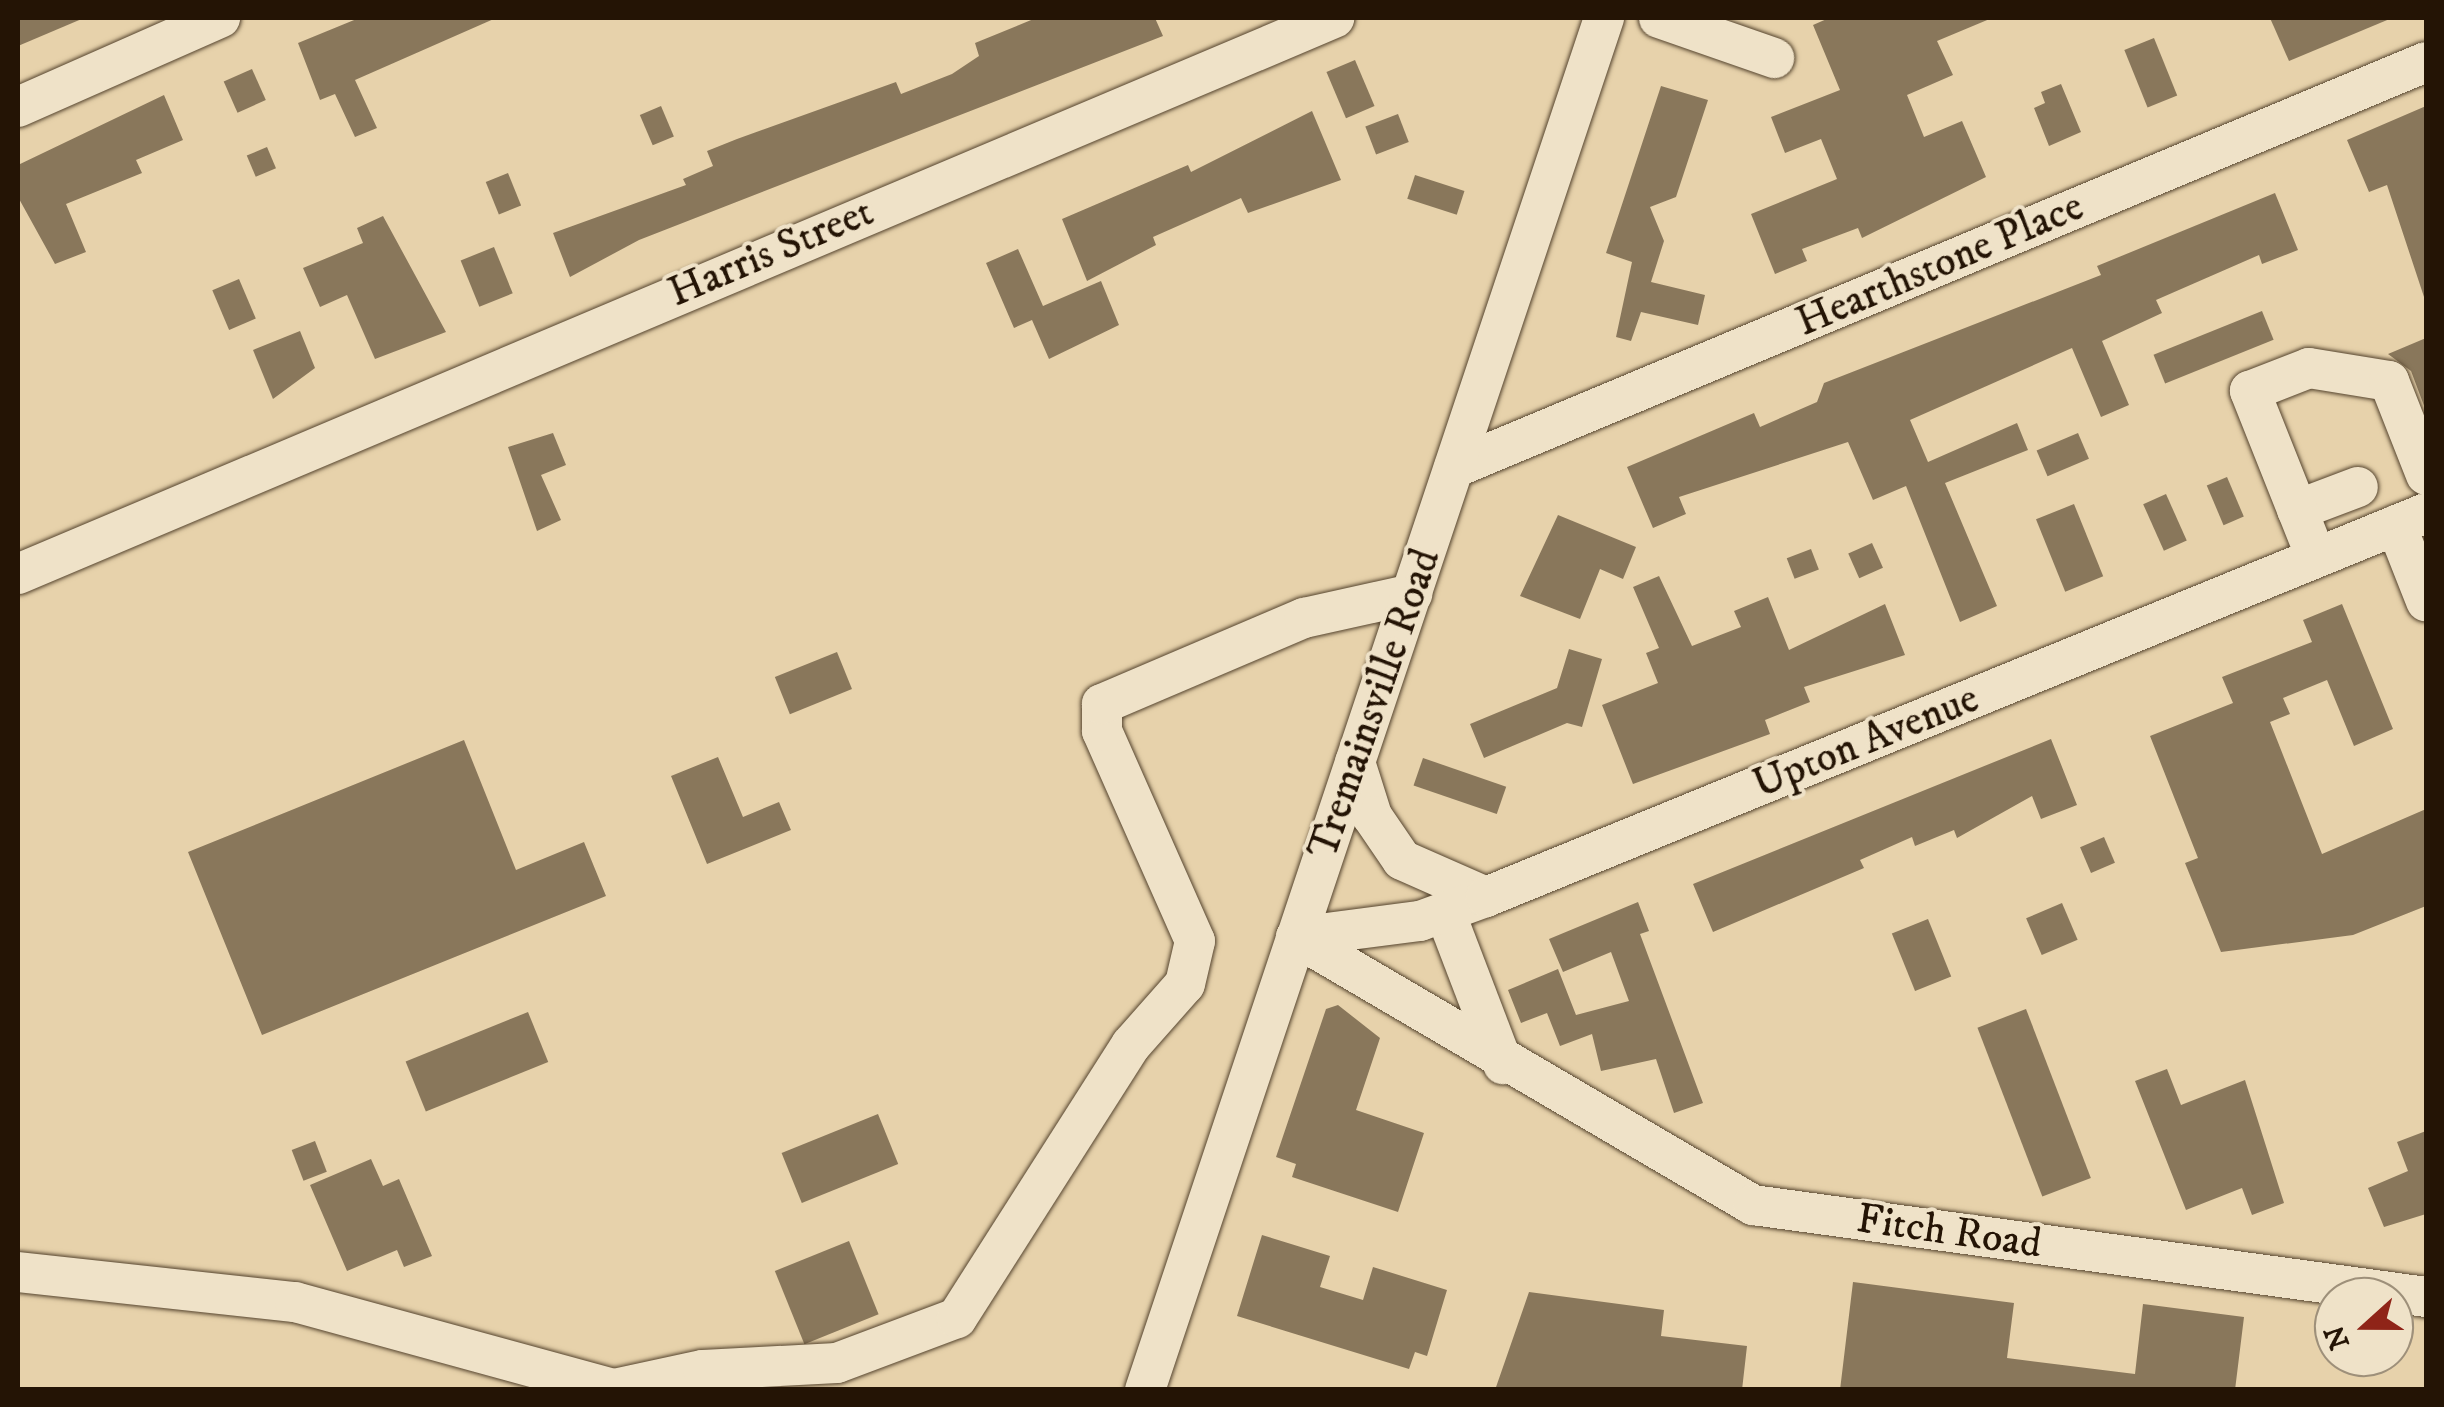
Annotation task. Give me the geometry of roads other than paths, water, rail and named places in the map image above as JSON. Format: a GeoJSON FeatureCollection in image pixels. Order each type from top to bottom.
{"type":"FeatureCollection","features":[{"type":"Feature","properties":{"kind":"street"},"geometry":{"type":"LineString","coordinates":[[18,107],[220,18]]}},
{"type":"Feature","properties":{"kind":"street","name":"Harris Street"},"geometry":{"type":"LineString","coordinates":[[18,574],[1334,18]]}},
{"type":"Feature","properties":{"kind":"street","name":"Tremainsville Road"},"geometry":{"type":"LineString","coordinates":[[1144,1390],[1604,18]]}},
{"type":"Feature","properties":{"kind":"street"},"geometry":{"type":"LineString","coordinates":[[1659,18],[1774,58]]}},
{"type":"Feature","properties":{"kind":"street","name":"Hearthstone Place"},"geometry":{"type":"LineString","coordinates":[[1454,468],[2426,62]]}},
{"type":"Feature","properties":{"kind":"street"},"geometry":{"type":"LineString","coordinates":[[2316,558],[2250,391],[2310,368],[2389,381],[2426,475]]}},
{"type":"Feature","properties":{"kind":"street"},"geometry":{"type":"LineString","coordinates":[[2297,510],[2358,487]]}},
{"type":"Feature","properties":{"kind":"street"},"geometry":{"type":"LineString","coordinates":[[2411,519],[2426,601]]}},
{"type":"Feature","properties":{"kind":"street","name":"Upton Avenue"},"geometry":{"type":"LineString","coordinates":[[1296,937],[1445,912],[1486,897],[2411,519]]}},
{"type":"Feature","properties":{"kind":"street"},"geometry":{"type":"LineString","coordinates":[[18,1272],[295,1302],[614,1389],[703,1370],[837,1363],[957,1318],[1131,1045],[1185,984],[1195,941],[1102,730],[1102,704],[1304,618],[1412,594]]}},
{"type":"Feature","properties":{"kind":"street"},"geometry":{"type":"LineString","coordinates":[[1355,762],[1372,816],[1402,860],[1486,897]]}},
{"type":"Feature","properties":{"kind":"street"},"geometry":{"type":"LineString","coordinates":[[1445,912],[1487,1040],[1506,1068]]}},
{"type":"Feature","properties":{"kind":"street","name":"Fitch Road"},"geometry":{"type":"LineString","coordinates":[[1296,937],[1506,1068],[1753,1206],[2426,1297]]}}]}
